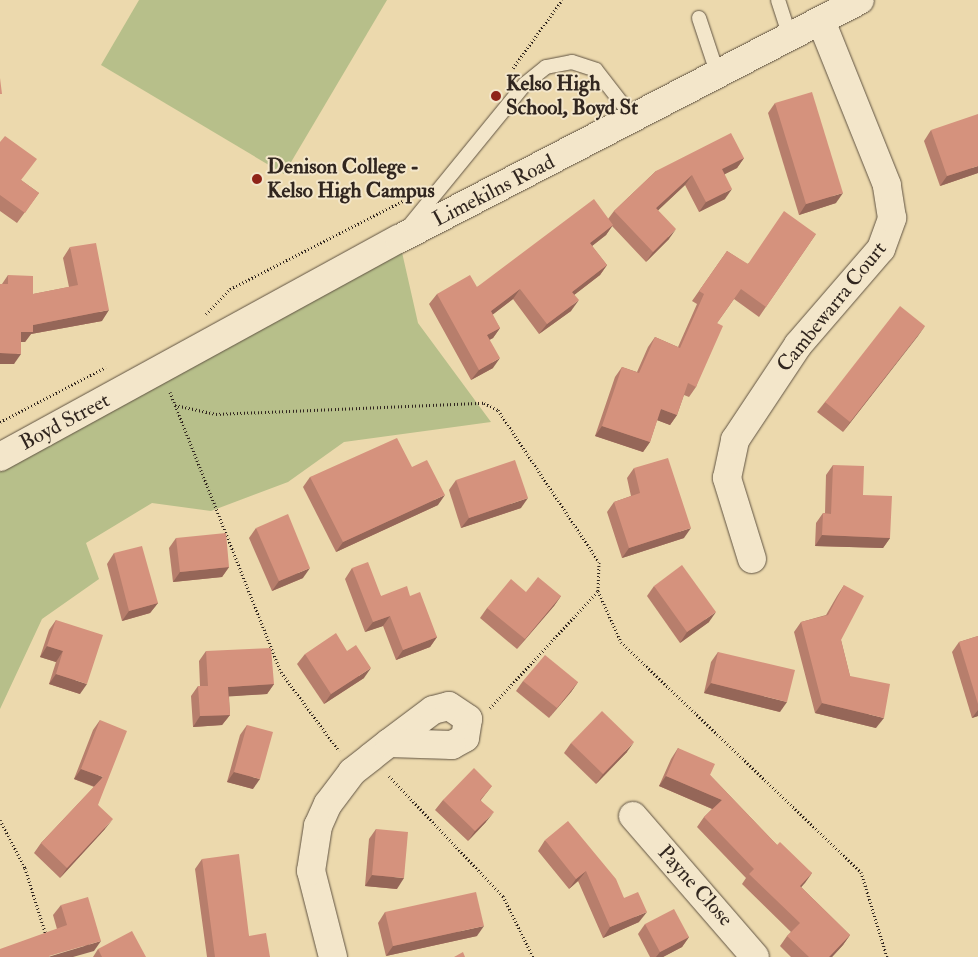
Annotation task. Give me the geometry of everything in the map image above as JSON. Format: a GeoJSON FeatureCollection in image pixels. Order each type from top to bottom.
{"type":"FeatureCollection","features":[{"type":"Feature","properties":{"kind":"street","name":"Limekilns Road"},"geometry":{"type":"LineString","coordinates":[[130,387],[399,240],[860,0]]}},
{"type":"Feature","properties":{"kind":"street","name":"Cambewarra Court"},"geometry":{"type":"LineString","coordinates":[[752,559],[727,478],[735,440],[798,345],[881,249],[892,218],[888,185],[821,21]]}},
{"type":"Feature","properties":{"kind":"street","name":"Boyd Street"},"geometry":{"type":"LineString","coordinates":[[0,457],[130,387]]}},
{"type":"Feature","properties":{"kind":"street"},"geometry":{"type":"LineString","coordinates":[[333,957],[315,896],[313,848],[328,804],[371,758],[441,707],[458,708],[468,719]]}},
{"type":"Feature","properties":{"kind":"street","name":"Payne Close"},"geometry":{"type":"LineString","coordinates":[[633,816],[755,957]]}},
{"type":"Feature","properties":{"kind":"lane"},"geometry":{"type":"LineString","coordinates":[[778,0],[790,37]]}},
{"type":"Feature","properties":{"kind":"lane"},"geometry":{"type":"LineString","coordinates":[[699,18],[718,75]]}},
{"type":"Feature","properties":{"kind":"lane"},"geometry":{"type":"LineString","coordinates":[[399,240],[525,84],[546,67],[572,62],[596,70],[634,119]]}},
{"type":"Feature","properties":{"kind":"path"},"geometry":{"type":"LineString","coordinates":[[506,77],[562,0]]}},
{"type":"Feature","properties":{"kind":"path"},"geometry":{"type":"LineString","coordinates":[[203,318],[230,289],[408,199]]}},
{"type":"Feature","properties":{"kind":"path"},"geometry":{"type":"LineString","coordinates":[[0,422],[115,363]]}},
{"type":"Feature","properties":{"kind":"path"},"geometry":{"type":"LineString","coordinates":[[162,371],[281,672],[371,758],[503,896],[533,957]]}},
{"type":"Feature","properties":{"kind":"path"},"geometry":{"type":"LineString","coordinates":[[175,405],[216,414],[484,403],[498,410],[599,562],[598,591],[621,642],[861,872],[887,957]]}},
{"type":"Feature","properties":{"kind":"path"},"geometry":{"type":"LineString","coordinates":[[468,719],[491,707],[598,591]]}},
{"type":"Feature","properties":{"kind":"path"},"geometry":{"type":"LineString","coordinates":[[0,820],[25,868],[47,939]]}},
{"type":"Feature","properties":{"kind":"green space"},"geometry":{"type":"Polygon","coordinates":[[[139,0],[387,0],[284,174],[101,65],[139,0]]]}},
{"type":"Feature","properties":{"kind":"green space"},"geometry":{"type":"Polygon","coordinates":[[[399,239],[418,323],[491,422],[344,442],[288,482],[211,511],[152,503],[86,543],[99,579],[42,619],[0,709],[0,463],[399,239]]]}},
{"type":"Feature","properties":{"kind":"building"},"geometry":{"type":"Polygon","coordinates":[[[0,78],[2,94],[0,94],[0,78]]]}},
{"type":"Feature","properties":{"kind":"building"},"geometry":{"type":"Polygon","coordinates":[[[812,92],[843,193],[806,204],[775,103],[812,92]]]}},
{"type":"Feature","properties":{"kind":"building"},"geometry":{"type":"Polygon","coordinates":[[[978,114],[978,166],[947,176],[931,130],[978,114]]]}},
{"type":"Feature","properties":{"kind":"building"},"geometry":{"type":"Polygon","coordinates":[[[731,133],[744,158],[722,169],[732,189],[706,202],[692,175],[656,208],[676,229],[653,252],[614,211],[656,171],[731,133]]]}},
{"type":"Feature","properties":{"kind":"building"},"geometry":{"type":"Polygon","coordinates":[[[5,136],[37,159],[21,180],[39,193],[25,213],[0,195],[0,142],[5,136]]]}},
{"type":"Feature","properties":{"kind":"building"},"geometry":{"type":"Polygon","coordinates":[[[594,199],[613,225],[590,243],[607,265],[572,292],[579,300],[547,324],[520,289],[491,311],[500,328],[487,335],[500,358],[479,370],[437,294],[470,275],[477,287],[594,199]]]}},
{"type":"Feature","properties":{"kind":"building"},"geometry":{"type":"Polygon","coordinates":[[[784,211],[816,234],[766,307],[741,289],[717,323],[723,326],[696,387],[688,383],[677,415],[661,409],[650,442],[602,426],[622,367],[639,373],[655,337],[680,348],[704,294],[699,291],[727,251],[748,264],[784,211]]]}},
{"type":"Feature","properties":{"kind":"building"},"geometry":{"type":"Polygon","coordinates":[[[96,243],[109,310],[33,325],[33,332],[21,332],[21,354],[0,353],[0,284],[8,284],[8,275],[33,276],[33,294],[78,285],[70,247],[96,243]]]}},
{"type":"Feature","properties":{"kind":"building"},"geometry":{"type":"Polygon","coordinates":[[[900,306],[925,326],[850,422],[825,402],[900,306]]]}},
{"type":"Feature","properties":{"kind":"building"},"geometry":{"type":"Polygon","coordinates":[[[397,438],[412,467],[427,460],[445,495],[343,542],[310,477],[397,438]]]}},
{"type":"Feature","properties":{"kind":"building"},"geometry":{"type":"Polygon","coordinates":[[[668,458],[691,528],[629,548],[614,502],[640,493],[634,468],[668,458]]]}},
{"type":"Feature","properties":{"kind":"building"},"geometry":{"type":"Polygon","coordinates":[[[515,460],[528,498],[469,518],[456,480],[515,460]]]}},
{"type":"Feature","properties":{"kind":"building"},"geometry":{"type":"Polygon","coordinates":[[[833,465],[864,466],[863,495],[892,496],[890,538],[822,535],[823,513],[831,514],[833,465]]]}},
{"type":"Feature","properties":{"kind":"building"},"geometry":{"type":"Polygon","coordinates":[[[288,514],[310,568],[279,581],[256,528],[288,514]]]}},
{"type":"Feature","properties":{"kind":"building"},"geometry":{"type":"Polygon","coordinates":[[[226,533],[229,567],[180,572],[176,538],[226,533]]]}},
{"type":"Feature","properties":{"kind":"building"},"geometry":{"type":"Polygon","coordinates":[[[142,546],[158,603],[129,611],[114,553],[142,546]]]}},
{"type":"Feature","properties":{"kind":"building"},"geometry":{"type":"Polygon","coordinates":[[[368,562],[381,596],[407,586],[410,596],[420,592],[437,637],[403,650],[390,616],[373,622],[352,568],[368,562]]]}},
{"type":"Feature","properties":{"kind":"building"},"geometry":{"type":"Polygon","coordinates":[[[682,565],[716,612],[687,632],[654,586],[682,565]]]}},
{"type":"Feature","properties":{"kind":"building"},"geometry":{"type":"Polygon","coordinates":[[[538,577],[561,596],[525,639],[487,608],[511,579],[526,592],[538,577]]]}},
{"type":"Feature","properties":{"kind":"building"},"geometry":{"type":"Polygon","coordinates":[[[844,585],[864,596],[841,640],[850,676],[890,684],[884,718],[822,703],[801,622],[828,615],[844,585]]]}},
{"type":"Feature","properties":{"kind":"building"},"geometry":{"type":"Polygon","coordinates":[[[56,620],[103,635],[87,684],[56,674],[63,651],[47,646],[56,620]]]}},
{"type":"Feature","properties":{"kind":"building"},"geometry":{"type":"Polygon","coordinates":[[[336,633],[347,651],[356,645],[371,668],[331,694],[305,654],[336,633]]]}},
{"type":"Feature","properties":{"kind":"building"},"geometry":{"type":"Polygon","coordinates":[[[978,636],[978,704],[959,642],[978,636]]]}},
{"type":"Feature","properties":{"kind":"building"},"geometry":{"type":"Polygon","coordinates":[[[271,648],[274,684],[228,687],[230,715],[200,716],[198,686],[208,686],[206,651],[271,648]]]}},
{"type":"Feature","properties":{"kind":"building"},"geometry":{"type":"Polygon","coordinates":[[[718,652],[795,670],[787,702],[711,683],[718,652]]]}},
{"type":"Feature","properties":{"kind":"building"},"geometry":{"type":"Polygon","coordinates":[[[545,655],[578,682],[557,708],[523,681],[545,655]]]}},
{"type":"Feature","properties":{"kind":"building"},"geometry":{"type":"Polygon","coordinates":[[[602,711],[634,742],[603,774],[571,743],[602,711]]]}},
{"type":"Feature","properties":{"kind":"building"},"geometry":{"type":"Polygon","coordinates":[[[100,720],[127,731],[98,805],[113,819],[67,868],[41,843],[103,777],[81,769],[100,720]]]}},
{"type":"Feature","properties":{"kind":"building"},"geometry":{"type":"Polygon","coordinates":[[[247,725],[273,732],[260,779],[234,772],[247,725]]]}},
{"type":"Feature","properties":{"kind":"building"},"geometry":{"type":"Polygon","coordinates":[[[678,748],[715,764],[710,775],[777,845],[780,842],[812,873],[800,886],[850,935],[829,957],[809,957],[787,936],[800,923],[749,874],[754,869],[704,817],[722,800],[666,776],[678,748]]]}},
{"type":"Feature","properties":{"kind":"building"},"geometry":{"type":"Polygon","coordinates":[[[474,768],[492,786],[480,800],[494,812],[475,831],[443,800],[474,768]]]}},
{"type":"Feature","properties":{"kind":"building"},"geometry":{"type":"Polygon","coordinates":[[[568,821],[616,879],[624,898],[638,892],[647,912],[610,927],[586,871],[576,879],[545,840],[568,821]]]}},
{"type":"Feature","properties":{"kind":"building"},"geometry":{"type":"Polygon","coordinates":[[[376,829],[408,832],[404,878],[372,875],[376,829]]]}},
{"type":"Feature","properties":{"kind":"building"},"geometry":{"type":"Polygon","coordinates":[[[239,854],[249,936],[266,933],[270,957],[215,957],[202,859],[239,854]]]}},
{"type":"Feature","properties":{"kind":"building"},"geometry":{"type":"Polygon","coordinates":[[[476,892],[484,926],[393,946],[385,912],[476,892]]]}},
{"type":"Feature","properties":{"kind":"building"},"geometry":{"type":"Polygon","coordinates":[[[88,897],[101,941],[49,957],[0,957],[0,949],[67,925],[61,905],[88,897]]]}},
{"type":"Feature","properties":{"kind":"building"},"geometry":{"type":"Polygon","coordinates":[[[674,909],[689,937],[660,952],[645,924],[674,909]]]}},
{"type":"Feature","properties":{"kind":"building"},"geometry":{"type":"Polygon","coordinates":[[[132,931],[146,957],[102,957],[98,949],[132,931]]]}},
{"type":"Feature","properties":{"kind":"building"},"geometry":{"type":"Polygon","coordinates":[[[463,952],[465,957],[454,957],[463,952]]]}},
{"type":"Feature","properties":{"kind":"place","name":"Kelso High School, Boyd St"},"geometry":{"type":"Point","coordinates":[496,96]}},
{"type":"Feature","properties":{"kind":"place","name":"Denison College - Kelso High Campus"},"geometry":{"type":"Point","coordinates":[257,179]}}]}
